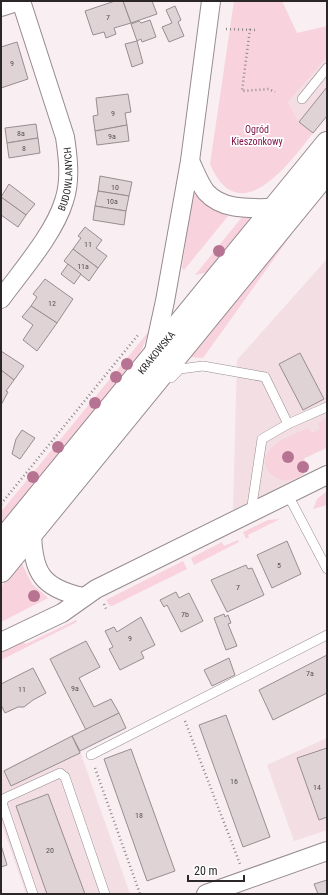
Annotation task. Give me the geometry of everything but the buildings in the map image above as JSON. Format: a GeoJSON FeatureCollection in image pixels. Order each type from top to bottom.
{"type":"FeatureCollection","features":[{"type":"Feature","properties":{"kind":"main road"},"geometry":{"type":"LineString","coordinates":[[321,170],[327,143]]}},
{"type":"Feature","properties":{"kind":"main road","name":"KRAKOWSKA"},"geometry":{"type":"LineString","coordinates":[[1,542],[274,208],[321,170]]}},
{"type":"Feature","properties":{"kind":"main road","name":"KRAKOWSKA"},"geometry":{"type":"LineString","coordinates":[[1,571],[108,440],[321,170]]}},
{"type":"Feature","properties":{"kind":"street"},"geometry":{"type":"LineString","coordinates":[[1,7],[21,1]]}},
{"type":"Feature","properties":{"kind":"street","name":"BUDOWLANYCH"},"geometry":{"type":"LineString","coordinates":[[1,298],[59,216],[65,199],[67,178],[68,157],[65,137],[21,1]]}},
{"type":"Feature","properties":{"kind":"street"},"geometry":{"type":"LineString","coordinates":[[153,356],[166,301],[190,161],[212,1]]}},
{"type":"Feature","properties":{"kind":"street"},"geometry":{"type":"LineString","coordinates":[[190,161],[206,192],[213,198],[227,205],[241,208],[274,208]]}},
{"type":"Feature","properties":{"kind":"street"},"geometry":{"type":"LineString","coordinates":[[1,642],[62,613],[83,597],[327,475]]}},
{"type":"Feature","properties":{"kind":"street"},"geometry":{"type":"LineString","coordinates":[[32,533],[33,555],[38,571],[51,585],[67,594],[83,597]]}},
{"type":"Feature","properties":{"kind":"street"},"geometry":{"type":"LineString","coordinates":[[206,894],[327,851]]}},
{"type":"Feature","properties":{"kind":"lane"},"geometry":{"type":"LineString","coordinates":[[302,99],[327,68]]}},
{"type":"Feature","properties":{"kind":"lane"},"geometry":{"type":"LineString","coordinates":[[108,440],[180,369],[203,366],[265,377],[288,424]]}},
{"type":"Feature","properties":{"kind":"lane"},"geometry":{"type":"LineString","coordinates":[[251,514],[262,439],[288,424],[327,407]]}},
{"type":"Feature","properties":{"kind":"lane"},"geometry":{"type":"LineString","coordinates":[[288,495],[327,569]]}},
{"type":"Feature","properties":{"kind":"lane"},"geometry":{"type":"LineString","coordinates":[[91,755],[327,635]]}},
{"type":"Feature","properties":{"kind":"lane"},"geometry":{"type":"LineString","coordinates":[[33,894],[2,803],[5,798],[60,773],[65,777],[105,894]]}},
{"type":"Feature","properties":{"kind":"path"},"geometry":{"type":"LineString","coordinates":[[225,29],[254,30]]}},
{"type":"Feature","properties":{"kind":"path"},"geometry":{"type":"LineString","coordinates":[[250,29],[242,90],[269,89],[275,92]]}},
{"type":"Feature","properties":{"kind":"path"},"geometry":{"type":"LineString","coordinates":[[1,504],[140,332]]}},
{"type":"Feature","properties":{"kind":"path"},"geometry":{"type":"LineString","coordinates":[[181,709],[246,880]]}},
{"type":"Feature","properties":{"kind":"path"},"geometry":{"type":"LineString","coordinates":[[91,755],[140,894]]}},
{"type":"Feature","properties":{"kind":"shaded area"},"geometry":{"type":"Polygon","coordinates":[[[327,56],[327,116],[313,133],[299,122],[288,102],[327,56]]]}},
{"type":"Feature","properties":{"kind":"shaded area"},"geometry":{"type":"Polygon","coordinates":[[[327,259],[327,448],[301,460],[304,475],[233,510],[237,360],[327,259]]]}},
{"type":"Feature","properties":{"kind":"shaded area"},"geometry":{"type":"Polygon","coordinates":[[[72,736],[80,751],[130,894],[26,894],[1,822],[1,771],[72,736]]]}},
{"type":"Feature","properties":{"kind":"shaded area"},"geometry":{"type":"Polygon","coordinates":[[[327,738],[327,830],[294,841],[267,765],[327,738]]]}},
{"type":"Feature","properties":{"kind":"green space","name":"Ogród Kieszonkowy"},"geometry":{"type":"Polygon","coordinates":[[[234,1],[282,1],[297,33],[327,26],[327,57],[288,102],[299,122],[313,133],[278,174],[263,186],[249,192],[235,192],[222,183],[210,164],[234,1]]]}},
{"type":"Feature","properties":{"kind":"green space"},"geometry":{"type":"Polygon","coordinates":[[[193,190],[208,206],[228,216],[184,270],[182,268],[193,190]]]}},
{"type":"Feature","properties":{"kind":"green space"},"geometry":{"type":"Polygon","coordinates":[[[243,216],[254,216],[209,272],[195,275],[243,216]]]}},
{"type":"Feature","properties":{"kind":"green space"},"geometry":{"type":"Polygon","coordinates":[[[288,233],[291,235],[203,358],[187,357],[288,233]]]}},
{"type":"Feature","properties":{"kind":"green space"},"geometry":{"type":"Polygon","coordinates":[[[150,330],[136,362],[1,528],[1,512],[150,330]]]}},
{"type":"Feature","properties":{"kind":"green space"},"geometry":{"type":"Polygon","coordinates":[[[327,418],[327,447],[304,458],[307,468],[304,473],[296,478],[288,480],[273,476],[268,471],[265,464],[266,457],[274,445],[309,428],[312,433],[320,429],[318,423],[327,418]]]}},
{"type":"Feature","properties":{"kind":"green space"},"geometry":{"type":"Polygon","coordinates":[[[327,491],[327,505],[313,509],[317,499],[327,491]]]}},
{"type":"Feature","properties":{"kind":"green space"},"geometry":{"type":"Polygon","coordinates":[[[280,519],[248,535],[249,537],[246,539],[243,532],[268,520],[280,519]]]}},
{"type":"Feature","properties":{"kind":"green space"},"geometry":{"type":"Polygon","coordinates":[[[238,540],[239,542],[194,565],[191,558],[222,542],[224,546],[238,540]]]}},
{"type":"Feature","properties":{"kind":"green space"},"geometry":{"type":"Polygon","coordinates":[[[183,561],[187,569],[112,606],[109,605],[106,600],[183,561]]]}},
{"type":"Feature","properties":{"kind":"green space"},"geometry":{"type":"Polygon","coordinates":[[[21,562],[32,584],[48,598],[1,622],[1,587],[21,562]]]}},
{"type":"Feature","properties":{"kind":"green space"},"geometry":{"type":"Polygon","coordinates":[[[76,620],[77,622],[1,660],[1,649],[21,641],[26,644],[76,620]]]}}]}
